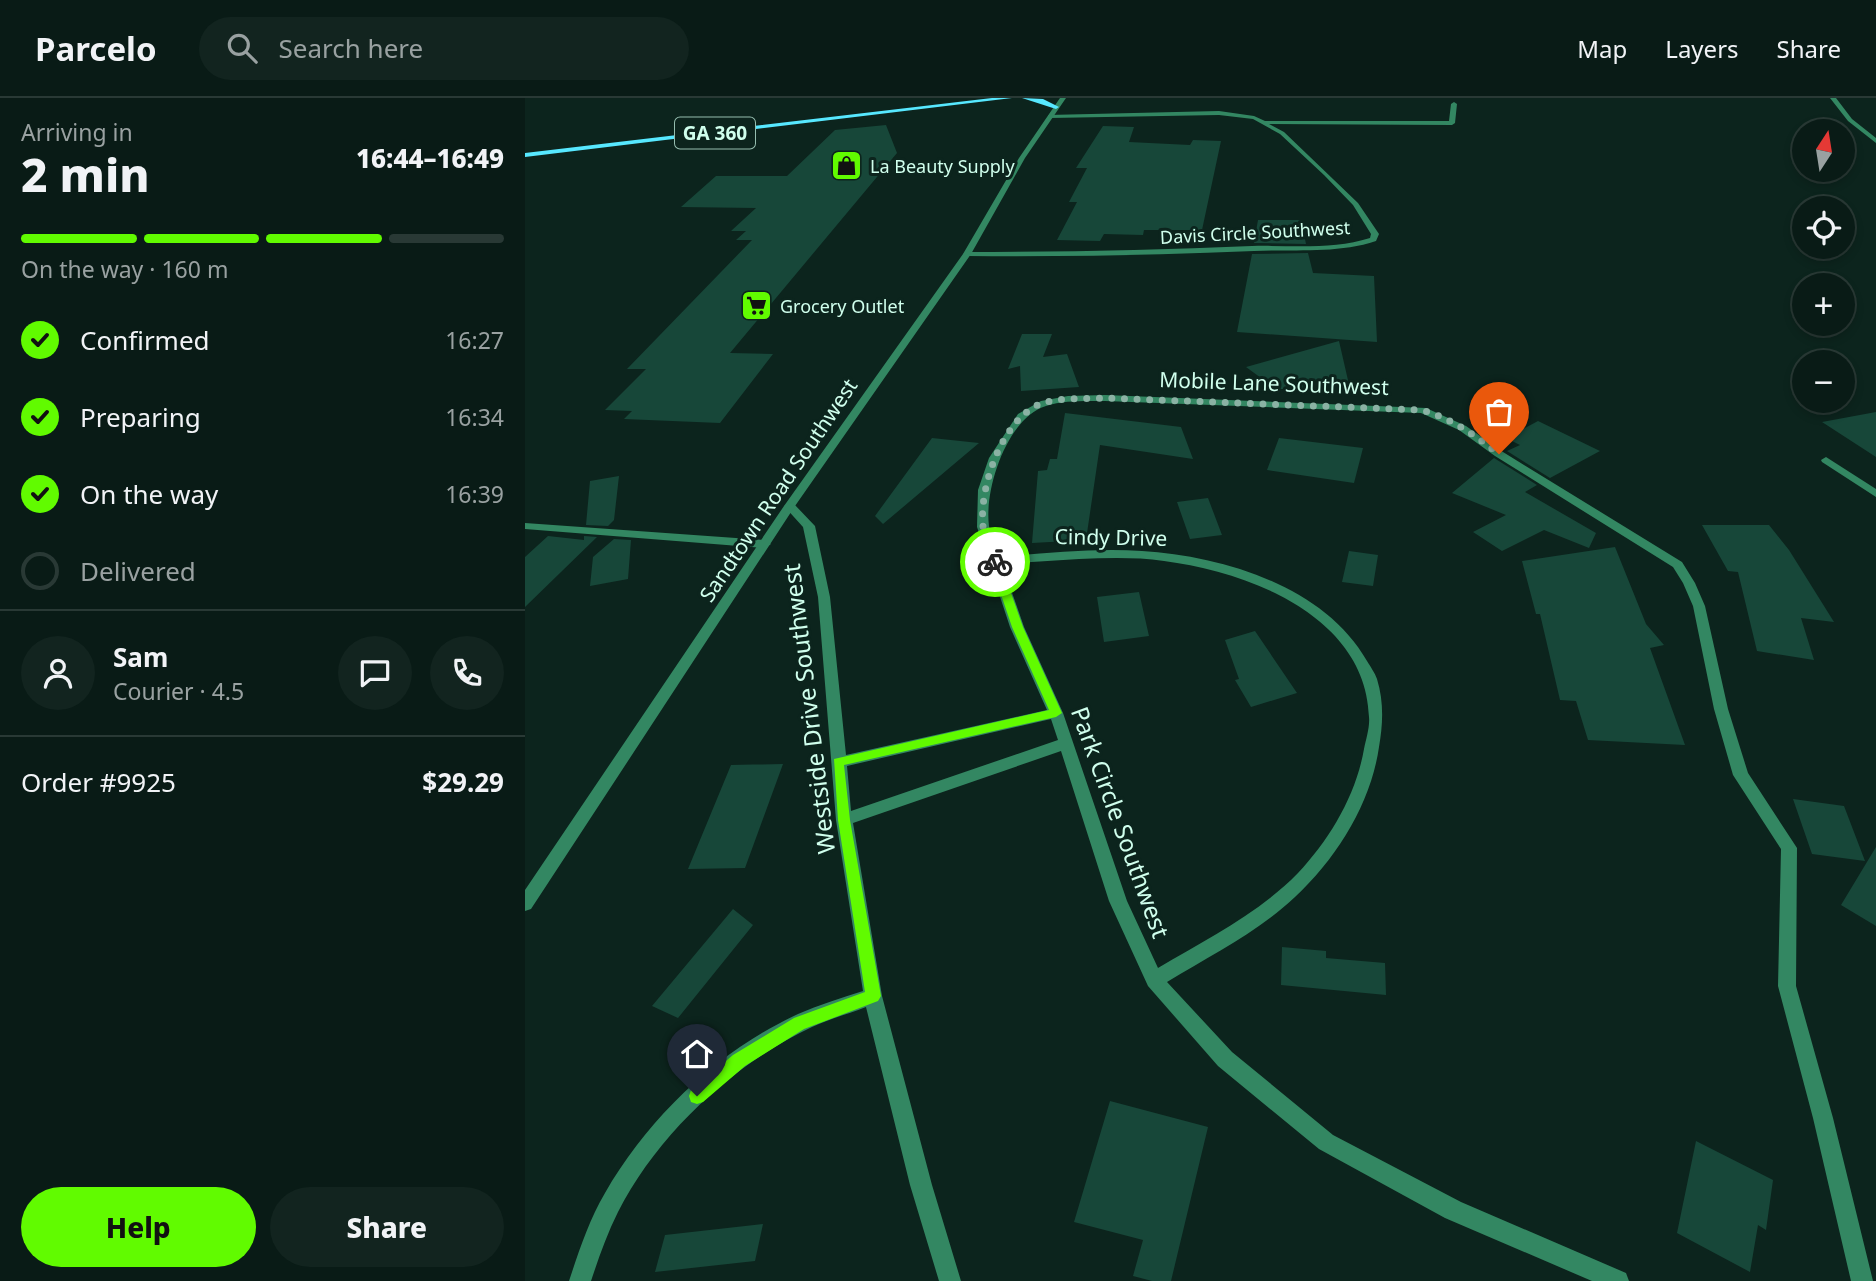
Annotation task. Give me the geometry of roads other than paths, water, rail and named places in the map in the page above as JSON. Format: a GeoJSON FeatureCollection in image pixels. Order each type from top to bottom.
{"type":"FeatureCollection","features":[{"type":"Feature","properties":{"kind":"main road","name":"GA 360"},"geometry":{"type":"LineString","coordinates":[[525,146],[952,98]]}},
{"type":"Feature","properties":{"kind":"main road","name":"GA 360"},"geometry":{"type":"LineString","coordinates":[[525,155],[1009,98]]}},
{"type":"Feature","properties":{"kind":"main road"},"geometry":{"type":"LineString","coordinates":[[1025,98],[1043,101],[1056,107]]}},
{"type":"Feature","properties":{"kind":"street","name":"Sandtown Road Southwest"},"geometry":{"type":"LineString","coordinates":[[525,904],[790,506],[967,254],[1022,158],[1063,98]]}},
{"type":"Feature","properties":{"kind":"street"},"geometry":{"type":"LineString","coordinates":[[1833,98],[1850,120],[1876,141]]}},
{"type":"Feature","properties":{"kind":"street"},"geometry":{"type":"LineString","coordinates":[[1263,122],[1453,123],[1454,104]]}},
{"type":"Feature","properties":{"kind":"street","name":"Davis Circle Southwest"},"geometry":{"type":"LineString","coordinates":[[967,254],[1107,254],[1321,246],[1364,243],[1373,239],[1375,234],[1356,204],[1282,133],[1263,122],[1243,115],[1219,113],[1120,117],[1050,116]]}},
{"type":"Feature","properties":{"kind":"street","name":"Mobile Lane Southwest"},"geometry":{"type":"LineString","coordinates":[[1041,404],[1068,399],[1105,398],[1422,410],[1443,416],[1472,432],[1499,454],[1678,565],[1699,606],[1721,709],[1741,775],[1789,848],[1787,986],[1823,1118],[1861,1281]]}},
{"type":"Feature","properties":{"kind":"street","name":"Park Circle Southwest"},"geometry":{"type":"LineString","coordinates":[[1041,404],[1022,416],[994,458],[984,490],[983,527],[1017,627],[1056,713],[1118,901],[1154,980],[1225,1059],[1326,1142],[1453,1210],[1618,1281]]}},
{"type":"Feature","properties":{"kind":"street"},"geometry":{"type":"LineString","coordinates":[[1826,460],[1876,495]]}},
{"type":"Feature","properties":{"kind":"street","name":"Westside Drive Southwest"},"geometry":{"type":"LineString","coordinates":[[790,506],[809,526],[824,597],[844,820],[873,996],[921,1185],[950,1281]]}},
{"type":"Feature","properties":{"kind":"street"},"geometry":{"type":"LineString","coordinates":[[525,526],[765,544]]}},
{"type":"Feature","properties":{"kind":"street","name":"Cindy Drive"},"geometry":{"type":"LineString","coordinates":[[994,561],[1083,554],[1125,554],[1164,557],[1244,576],[1276,587],[1309,605],[1336,626],[1353,646],[1369,678],[1377,711],[1377,733],[1359,796],[1338,836],[1308,872],[1272,906],[1154,980]]}},
{"type":"Feature","properties":{"kind":"street"},"geometry":{"type":"LineString","coordinates":[[838,762],[1056,713]]}},
{"type":"Feature","properties":{"kind":"street"},"geometry":{"type":"LineString","coordinates":[[844,820],[1066,743]]}},
{"type":"Feature","properties":{"kind":"street"},"geometry":{"type":"LineString","coordinates":[[580,1281],[612,1201],[651,1142],[697,1096],[739,1060],[799,1023],[873,996]]}},
{"type":"Feature","properties":{"kind":"place","name":"La Beauty Supply"},"geometry":{"type":"Point","coordinates":[847,166]}},
{"type":"Feature","properties":{"kind":"place","name":"Grocery Outlet"},"geometry":{"type":"Point","coordinates":[757,306]}}]}
